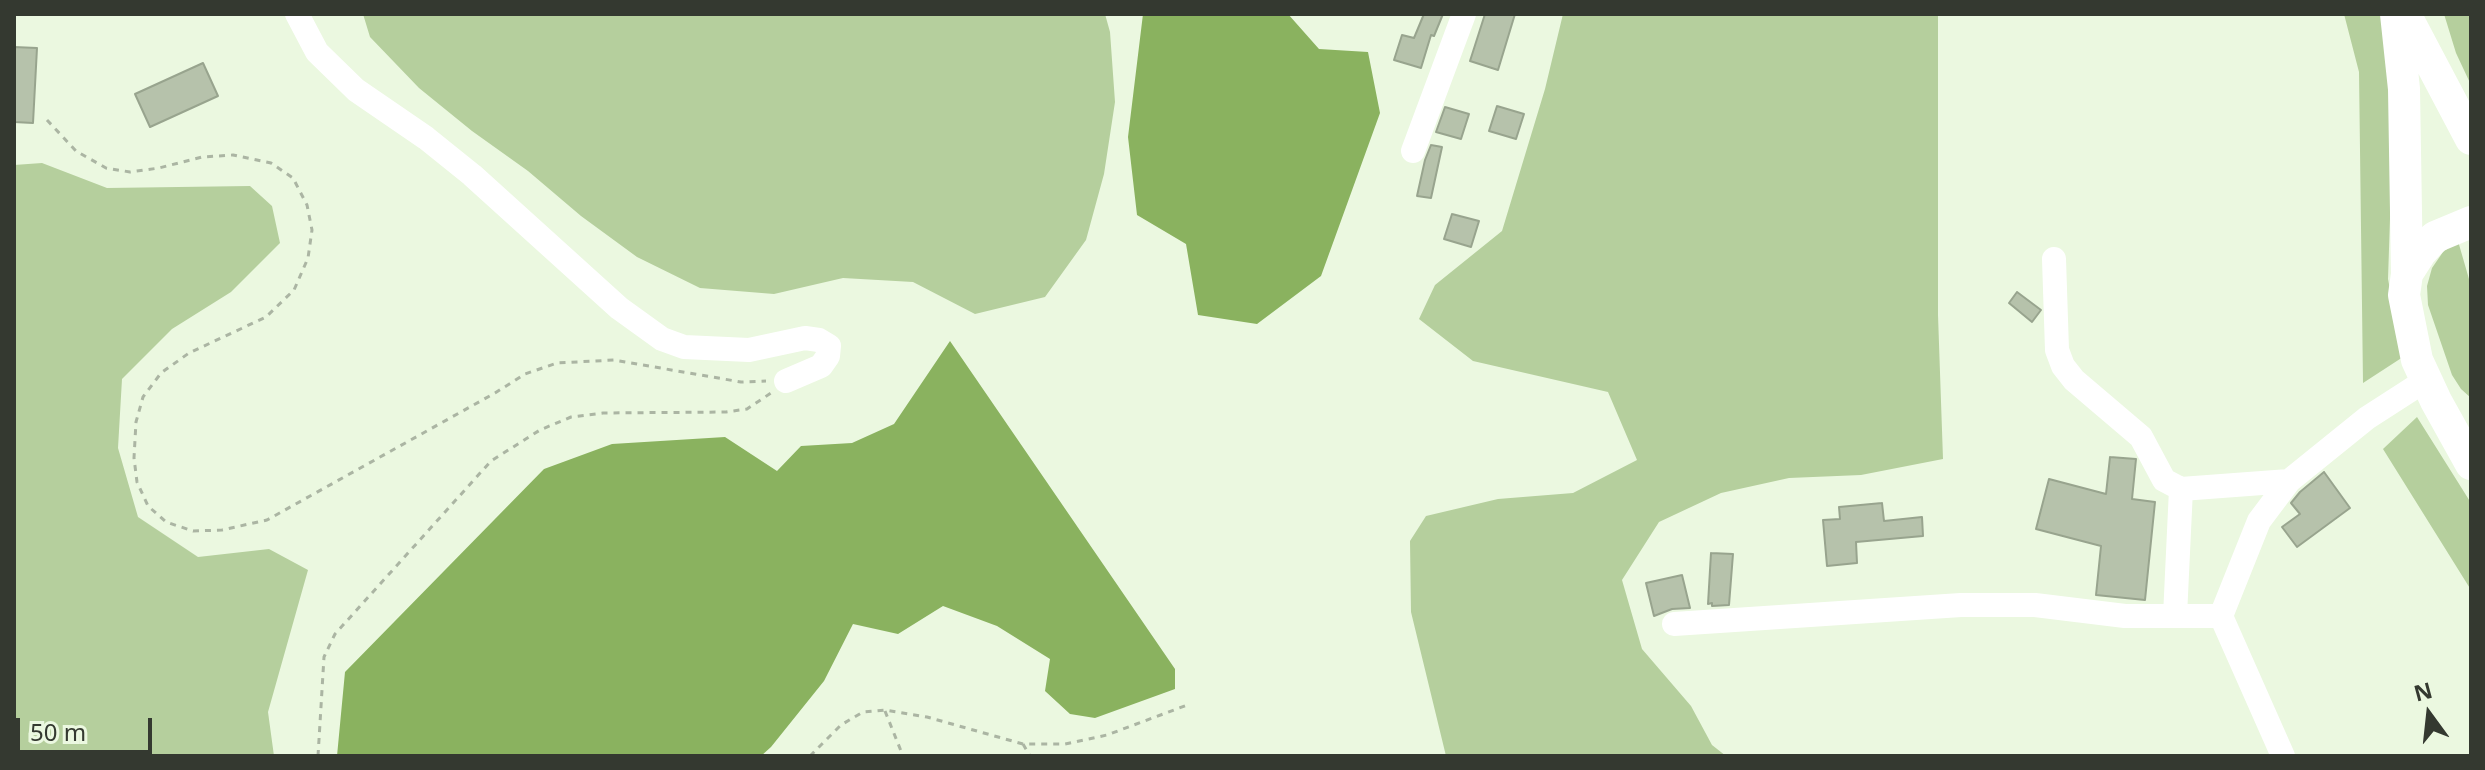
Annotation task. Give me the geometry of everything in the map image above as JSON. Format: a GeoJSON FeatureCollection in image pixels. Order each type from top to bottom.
{"type":"FeatureCollection","features":[{"type":"Feature","properties":{"kind":"main road"},"geometry":{"type":"LineString","coordinates":[[2396,14],[2404,89],[2406,313],[2417,360],[2426,380],[2457,420],[2471,464]]}},
{"type":"Feature","properties":{"kind":"main road"},"geometry":{"type":"LineString","coordinates":[[2405,14],[2471,139]]}},
{"type":"Feature","properties":{"kind":"main road"},"geometry":{"type":"LineString","coordinates":[[2407,274],[2435,237],[2471,222]]}},
{"type":"Feature","properties":{"kind":"street"},"geometry":{"type":"LineString","coordinates":[[297,14],[317,52],[356,90],[426,138],[472,175],[619,308],[662,339],[684,347],[749,350],[805,338],[819,340],[829,346],[828,356],[821,366],[786,381]]}},
{"type":"Feature","properties":{"kind":"street"},"geometry":{"type":"LineString","coordinates":[[1413,151],[1464,14]]}},
{"type":"Feature","properties":{"kind":"street"},"geometry":{"type":"LineString","coordinates":[[2054,259],[2057,350],[2063,366],[2074,380],[2141,437],[2164,480],[2181,489],[2289,481]]}},
{"type":"Feature","properties":{"kind":"street"},"geometry":{"type":"LineString","coordinates":[[2283,756],[2221,616],[2259,521],[2289,481],[2367,418],[2426,380]]}},
{"type":"Feature","properties":{"kind":"street"},"geometry":{"type":"LineString","coordinates":[[2175,616],[2181,489]]}},
{"type":"Feature","properties":{"kind":"street"},"geometry":{"type":"LineString","coordinates":[[1674,624],[1961,605],[2035,605],[2125,616],[2221,616]]}},
{"type":"Feature","properties":{"kind":"path"},"geometry":{"type":"LineString","coordinates":[[47,120],[76,151],[106,168],[130,172],[202,157],[233,155],[271,163],[293,178],[307,205],[312,230],[308,258],[294,290],[266,317],[189,353],[161,373],[143,397],[136,422],[134,458],[137,482],[148,506],[166,522],[193,531],[222,530],[267,520],[525,374],[557,363],[614,360],[741,382],[786,381]]}},
{"type":"Feature","properties":{"kind":"path"},"geometry":{"type":"LineString","coordinates":[[318,756],[324,657],[335,634],[491,461],[540,430],[571,417],[603,413],[726,412],[747,409],[786,381]]}},
{"type":"Feature","properties":{"kind":"path"},"geometry":{"type":"LineString","coordinates":[[810,756],[841,725],[863,712],[885,710],[927,717],[1023,744],[1065,744],[1107,735],[1190,704]]}},
{"type":"Feature","properties":{"kind":"path"},"geometry":{"type":"LineString","coordinates":[[885,710],[903,756]]}},
{"type":"Feature","properties":{"kind":"path"},"geometry":{"type":"LineString","coordinates":[[1023,744],[1030,756]]}},
{"type":"Feature","properties":{"kind":"shaded area"},"geometry":{"type":"Polygon","coordinates":[[[363,14],[1105,14],[1110,32],[1115,102],[1104,174],[1086,240],[1045,297],[975,314],[913,282],[843,278],[774,294],[700,288],[637,257],[419,88],[370,37],[363,14]]]}},
{"type":"Feature","properties":{"kind":"shaded area"},"geometry":{"type":"Polygon","coordinates":[[[1143,14],[1288,14],[1319,49],[1368,52],[1380,113],[1321,276],[1257,324],[1198,315],[1186,244],[1137,215],[1128,137],[1143,14]]]}},
{"type":"Feature","properties":{"kind":"shaded area"},"geometry":{"type":"Polygon","coordinates":[[[1563,14],[1938,14],[1938,315],[1943,459],[1861,475],[1789,478],[1721,493],[1659,522],[1622,580],[1642,649],[1691,706],[1712,745],[1726,756],[1446,756],[1411,612],[1410,541],[1426,516],[1498,499],[1573,493],[1637,460],[1608,392],[1473,361],[1419,319],[1435,285],[1502,231],[1545,89],[1563,14]]]}},
{"type":"Feature","properties":{"kind":"shaded area"},"geometry":{"type":"Polygon","coordinates":[[[2344,14],[2382,14],[2395,68],[2388,279],[2403,357],[2363,383],[2359,72],[2344,14]]]}},
{"type":"Feature","properties":{"kind":"shaded area"},"geometry":{"type":"Polygon","coordinates":[[[2444,14],[2471,14],[2471,85],[2456,53],[2444,14]]]}},
{"type":"Feature","properties":{"kind":"shaded area"},"geometry":{"type":"Polygon","coordinates":[[[42,163],[107,188],[250,186],[272,206],[280,243],[231,292],[172,329],[122,379],[118,448],[138,517],[198,557],[269,549],[308,570],[268,712],[274,756],[14,756],[14,165],[42,163]]]}},
{"type":"Feature","properties":{"kind":"shaded area"},"geometry":{"type":"Polygon","coordinates":[[[2458,241],[2471,286],[2471,398],[2452,375],[2428,305],[2427,286],[2432,268],[2443,252],[2458,241]]]}},
{"type":"Feature","properties":{"kind":"shaded area"},"geometry":{"type":"Polygon","coordinates":[[[950,341],[1175,669],[1175,689],[1095,718],[1070,714],[1045,691],[1050,659],[997,626],[943,606],[898,634],[853,624],[824,681],[761,756],[337,756],[345,672],[544,469],[612,444],[725,437],[777,471],[801,446],[852,443],[894,424],[950,341]]]}},
{"type":"Feature","properties":{"kind":"shaded area"},"geometry":{"type":"Polygon","coordinates":[[[2417,417],[2471,503],[2471,590],[2383,449],[2417,417]]]}},
{"type":"Feature","properties":{"kind":"building"},"geometry":{"type":"Polygon","coordinates":[[[1424,14],[1443,14],[1434,36],[1431,35],[1421,68],[1394,60],[1402,35],[1414,38],[1424,14]]]}},
{"type":"Feature","properties":{"kind":"building"},"geometry":{"type":"Polygon","coordinates":[[[1485,14],[1515,14],[1498,70],[1470,61],[1485,14]]]}},
{"type":"Feature","properties":{"kind":"building"},"geometry":{"type":"Polygon","coordinates":[[[14,47],[37,48],[33,123],[14,122],[14,47]]]}},
{"type":"Feature","properties":{"kind":"building"},"geometry":{"type":"Polygon","coordinates":[[[203,63],[218,96],[150,127],[135,94],[203,63]]]}},
{"type":"Feature","properties":{"kind":"building"},"geometry":{"type":"Polygon","coordinates":[[[1497,106],[1524,114],[1516,139],[1489,131],[1497,106]]]}},
{"type":"Feature","properties":{"kind":"building"},"geometry":{"type":"Polygon","coordinates":[[[1445,107],[1469,114],[1461,139],[1436,132],[1445,107]]]}},
{"type":"Feature","properties":{"kind":"building"},"geometry":{"type":"Polygon","coordinates":[[[1431,145],[1442,147],[1431,198],[1417,196],[1431,145]]]}},
{"type":"Feature","properties":{"kind":"building"},"geometry":{"type":"Polygon","coordinates":[[[1452,214],[1479,221],[1471,247],[1444,239],[1452,214]]]}},
{"type":"Feature","properties":{"kind":"building"},"geometry":{"type":"Polygon","coordinates":[[[2017,292],[2041,310],[2032,322],[2009,303],[2017,292]]]}},
{"type":"Feature","properties":{"kind":"building"},"geometry":{"type":"Polygon","coordinates":[[[2110,457],[2136,459],[2132,499],[2155,502],[2145,600],[2096,595],[2101,546],[2036,529],[2049,479],[2106,494],[2110,457]]]}},
{"type":"Feature","properties":{"kind":"building"},"geometry":{"type":"Polygon","coordinates":[[[2324,472],[2350,508],[2297,547],[2282,527],[2300,514],[2291,503],[2324,472]]]}},
{"type":"Feature","properties":{"kind":"building"},"geometry":{"type":"Polygon","coordinates":[[[1882,503],[1884,521],[1922,517],[1923,536],[1856,542],[1857,563],[1827,566],[1823,520],[1840,519],[1839,507],[1882,503]]]}},
{"type":"Feature","properties":{"kind":"building"},"geometry":{"type":"Polygon","coordinates":[[[1711,553],[1733,554],[1729,605],[1708,604],[1711,553]]]}},
{"type":"Feature","properties":{"kind":"building"},"geometry":{"type":"Polygon","coordinates":[[[1682,575],[1690,608],[1672,609],[1654,616],[1646,583],[1682,575]]]}}]}
